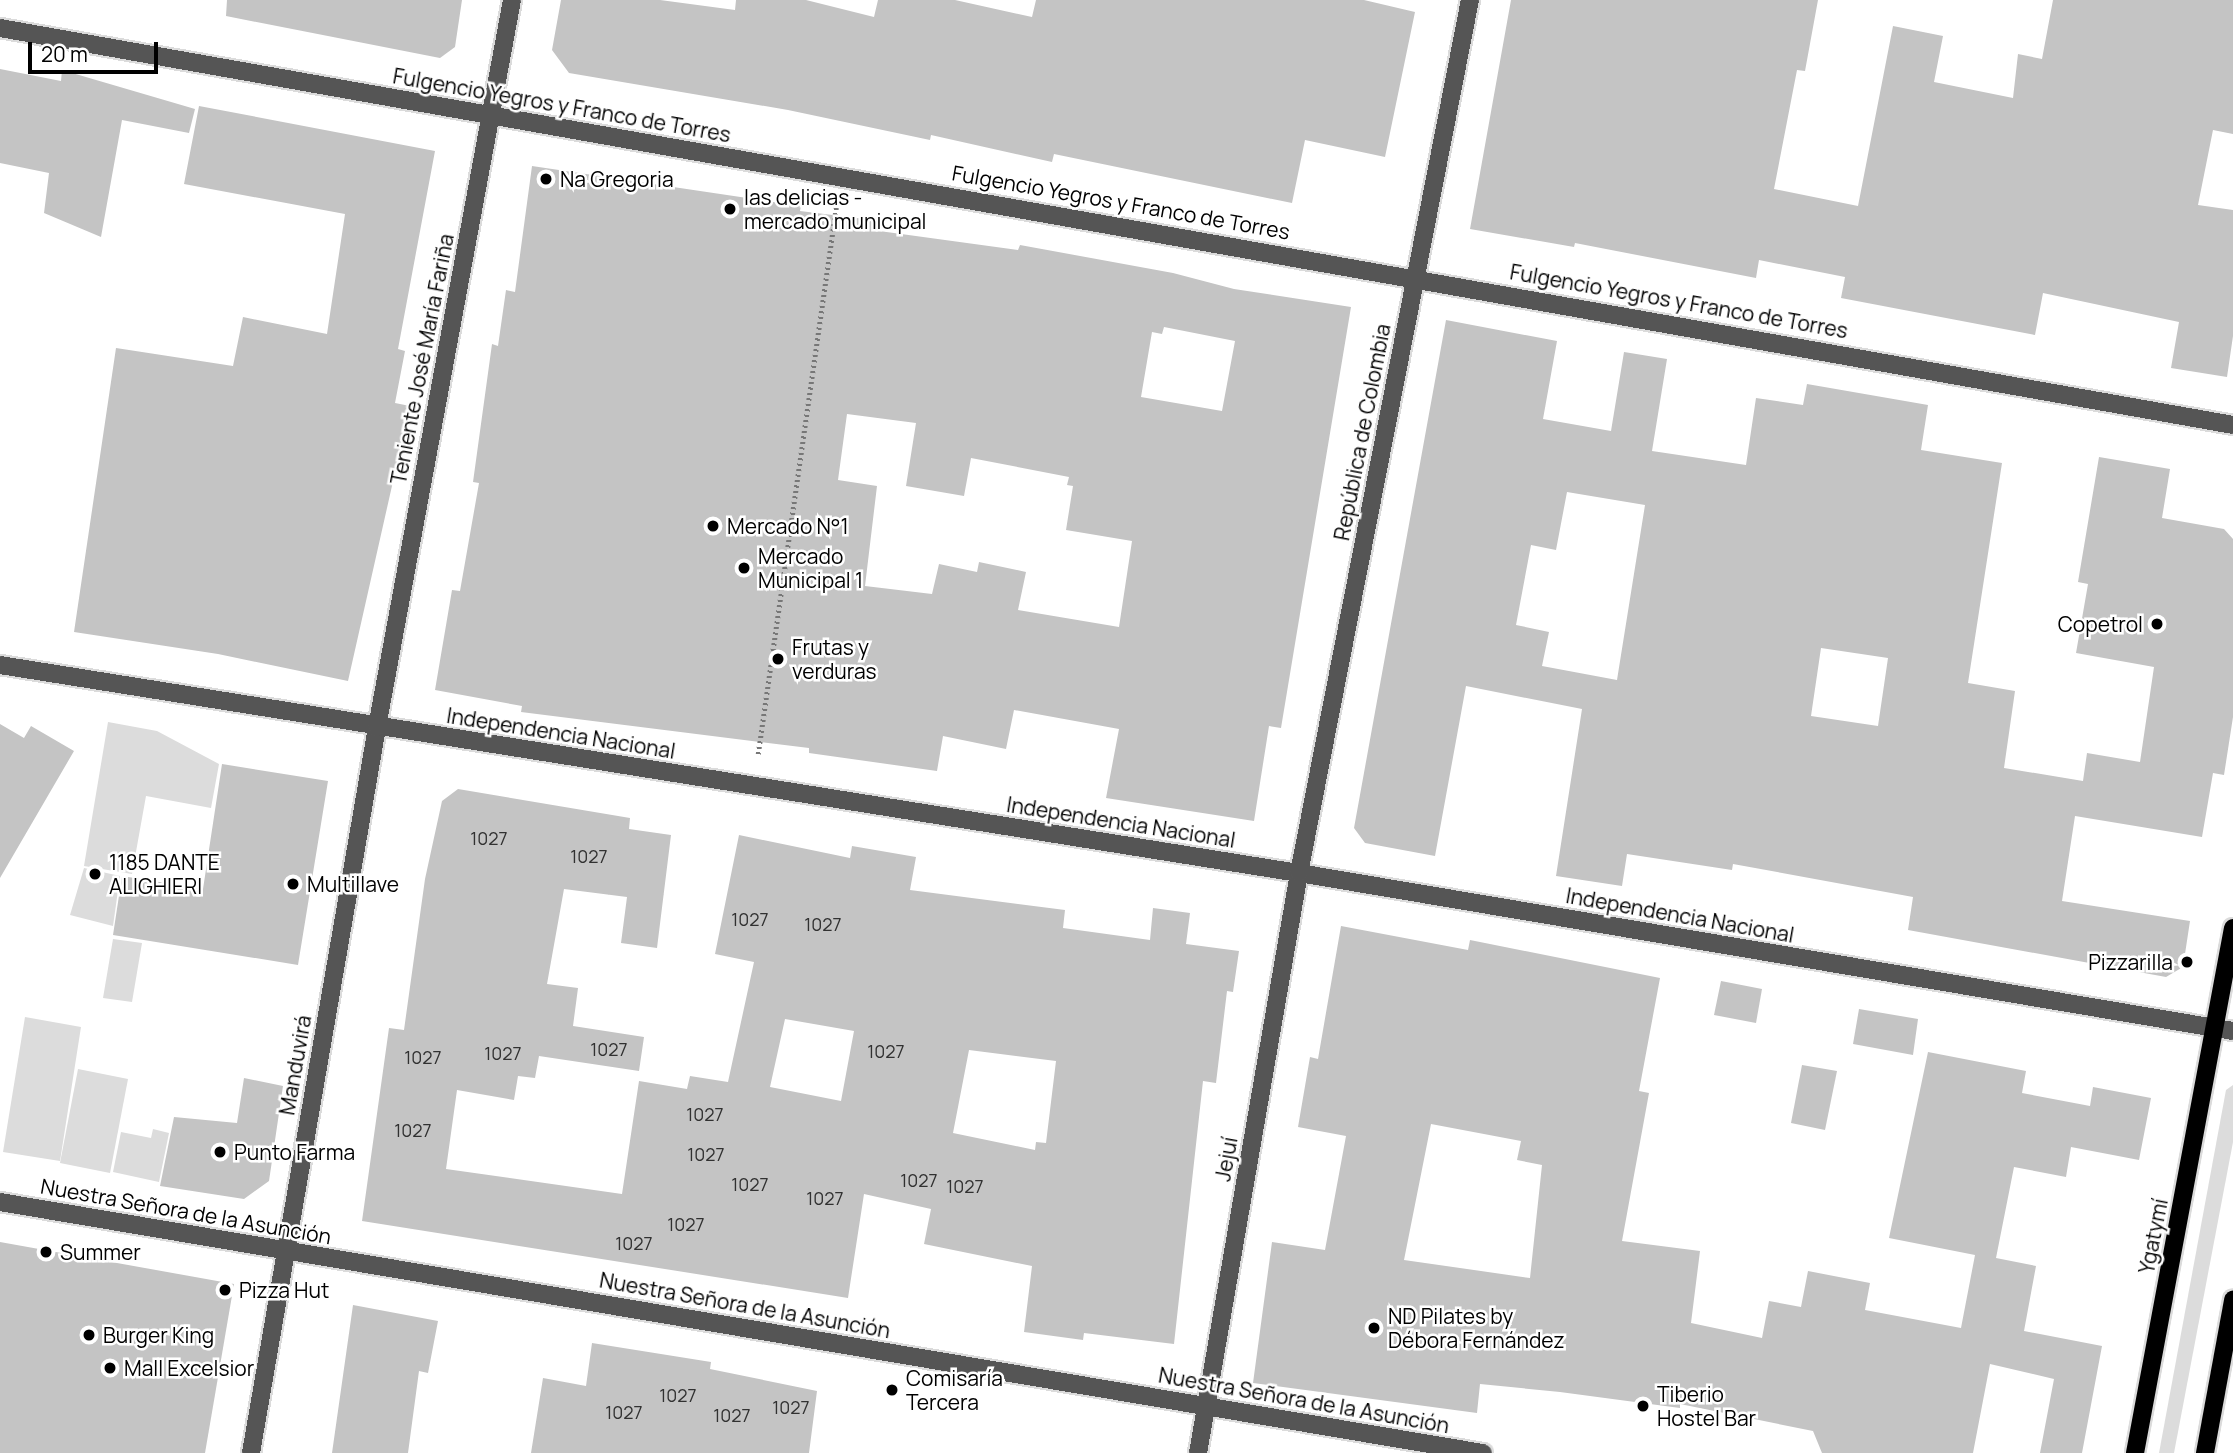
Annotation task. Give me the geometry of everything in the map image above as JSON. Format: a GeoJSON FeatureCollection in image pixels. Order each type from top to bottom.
{"type":"FeatureCollection","features":[{"type":"Feature","properties":{"kind":"main road","name":"Ygatymí"},"geometry":{"type":"LineString","coordinates":[[2135,1453],[2224,1029],[2233,928]]}},
{"type":"Feature","properties":{"kind":"main road"},"geometry":{"type":"LineString","coordinates":[[2205,1453],[2233,1300]]}},
{"type":"Feature","properties":{"kind":"street","name":"Teniente José María Fariña"},"geometry":{"type":"LineString","coordinates":[[377,727],[512,0]]}},
{"type":"Feature","properties":{"kind":"street","name":"República de Colombia"},"geometry":{"type":"LineString","coordinates":[[1299,873],[1470,0]]}},
{"type":"Feature","properties":{"kind":"street","name":"Fulgencio Yegros y Franco de Torres"},"geometry":{"type":"LineString","coordinates":[[0,28],[1416,276],[2233,425]]}},
{"type":"Feature","properties":{"kind":"street","name":"Independencia Nacional"},"geometry":{"type":"LineString","coordinates":[[0,665],[1299,873],[2224,1029]]}},
{"type":"Feature","properties":{"kind":"street","name":"Manduvirá"},"geometry":{"type":"LineString","coordinates":[[251,1453],[377,727]]}},
{"type":"Feature","properties":{"kind":"street","name":"Jejuí"},"geometry":{"type":"LineString","coordinates":[[1198,1453],[1299,873]]}},
{"type":"Feature","properties":{"kind":"street","name":"Nuestra Señora de la Asunción"},"geometry":{"type":"LineString","coordinates":[[0,1202],[1483,1453]]}},
{"type":"Feature","properties":{"kind":"path"},"geometry":{"type":"LineString","coordinates":[[753,786],[841,176]]}},
{"type":"Feature","properties":{"kind":"shaded area"},"geometry":{"type":"Polygon","coordinates":[[[108,722],[157,731],[219,764],[211,808],[146,796],[132,874],[84,866],[108,722]]]}},
{"type":"Feature","properties":{"kind":"shaded area"},"geometry":{"type":"Polygon","coordinates":[[[84,868],[120,876],[113,926],[70,915],[84,868]]]}},
{"type":"Feature","properties":{"kind":"shaded area"},"geometry":{"type":"Polygon","coordinates":[[[113,939],[142,943],[132,1002],[103,998],[113,939]]]}},
{"type":"Feature","properties":{"kind":"shaded area"},"geometry":{"type":"Polygon","coordinates":[[[25,1017],[81,1027],[60,1161],[3,1152],[25,1017]]]}},
{"type":"Feature","properties":{"kind":"shaded area"},"geometry":{"type":"Polygon","coordinates":[[[78,1069],[128,1079],[110,1173],[60,1163],[78,1069]]]}},
{"type":"Feature","properties":{"kind":"shaded area"},"geometry":{"type":"Polygon","coordinates":[[[2233,1085],[2233,1142],[2174,1453],[2159,1453],[2226,1090],[2233,1085]]]}},
{"type":"Feature","properties":{"kind":"shaded area"},"geometry":{"type":"Polygon","coordinates":[[[153,1129],[169,1133],[159,1182],[113,1172],[121,1132],[151,1138],[153,1129]]]}},
{"type":"Feature","properties":{"kind":"building"},"geometry":{"type":"Polygon","coordinates":[[[227,0],[462,0],[455,47],[440,58],[226,16],[227,0]]]}},
{"type":"Feature","properties":{"kind":"building"},"geometry":{"type":"Polygon","coordinates":[[[561,0],[660,0],[735,10],[736,0],[806,0],[874,17],[878,0],[955,0],[1032,17],[1036,0],[1364,0],[1415,12],[1385,157],[1305,140],[1292,203],[1054,154],[1052,162],[931,135],[930,140],[788,110],[569,73],[552,50],[561,0]]]}},
{"type":"Feature","properties":{"kind":"building"},"geometry":{"type":"Polygon","coordinates":[[[1511,0],[1818,0],[1805,71],[1797,70],[1774,189],[1858,206],[1893,26],[1943,36],[1934,82],[2013,98],[2018,54],[2042,59],[2053,0],[2233,0],[2233,134],[2213,130],[2198,205],[2233,210],[2233,336],[2227,377],[2171,368],[2179,322],[2043,293],[2035,335],[1841,298],[1845,277],[1759,260],[1756,278],[1575,243],[1574,247],[1470,229],[1511,0]]]}},
{"type":"Feature","properties":{"kind":"building"},"geometry":{"type":"Polygon","coordinates":[[[0,69],[61,81],[62,70],[195,109],[189,133],[122,120],[101,237],[44,213],[49,173],[0,163],[0,69]]]}},
{"type":"Feature","properties":{"kind":"building"},"geometry":{"type":"Polygon","coordinates":[[[199,106],[435,151],[398,349],[405,351],[395,403],[410,406],[348,681],[218,654],[74,632],[116,348],[233,366],[243,317],[327,334],[345,214],[184,184],[199,106]]]}},
{"type":"Feature","properties":{"kind":"building"},"geometry":{"type":"Polygon","coordinates":[[[532,166],[801,206],[800,211],[873,220],[872,230],[1018,250],[1020,245],[1173,273],[1234,289],[1351,307],[1281,728],[1269,726],[1254,821],[1106,798],[1119,729],[1014,710],[1006,749],[943,736],[937,771],[809,753],[809,748],[521,712],[522,706],[435,690],[452,590],[460,591],[479,483],[473,482],[492,344],[498,346],[506,290],[515,292],[532,166]],[[1164,327],[1162,334],[1152,332],[1141,397],[1222,411],[1235,341],[1164,327]],[[847,414],[838,480],[877,486],[865,586],[932,594],[939,564],[977,572],[979,562],[1026,572],[1018,610],[1119,627],[1132,541],[1066,530],[1073,486],[1067,485],[1069,477],[971,458],[964,496],[906,486],[916,423],[847,414]]]}},
{"type":"Feature","properties":{"kind":"building"},"geometry":{"type":"Polygon","coordinates":[[[1446,320],[1557,341],[1543,419],[1611,431],[1624,352],[1667,359],[1652,451],[1746,465],[1756,398],[1803,405],[1807,384],[1928,405],[1921,450],[2002,463],[1968,683],[2015,691],[2004,768],[2083,781],[2087,753],[2140,762],[2154,667],[2076,653],[2088,584],[2078,582],[2099,457],[2170,469],[2162,518],[2224,529],[2233,539],[2233,717],[2224,775],[2213,773],[2202,837],[2075,816],[2062,901],[2190,921],[2183,967],[2166,977],[1908,930],[1913,897],[1733,864],[1732,870],[1627,854],[1622,886],[1556,876],[1582,709],[1466,686],[1435,856],[1365,843],[1354,828],[1446,320]],[[1567,492],[1556,550],[1531,545],[1516,625],[1549,632],[1542,666],[1617,680],[1645,505],[1567,492]],[[1821,648],[1811,716],[1878,726],[1888,658],[1821,648]]]}},
{"type":"Feature","properties":{"kind":"building"},"geometry":{"type":"Polygon","coordinates":[[[0,724],[24,738],[31,726],[74,751],[0,878],[0,724]]]}},
{"type":"Feature","properties":{"kind":"building"},"geometry":{"type":"Polygon","coordinates":[[[222,764],[328,781],[298,965],[113,935],[122,876],[203,889],[222,764]]]}},
{"type":"Feature","properties":{"kind":"building"},"geometry":{"type":"Polygon","coordinates":[[[458,789],[630,818],[629,829],[671,835],[657,948],[621,943],[627,897],[564,889],[547,984],[578,988],[573,1026],[644,1037],[639,1071],[539,1056],[535,1078],[518,1076],[514,1100],[457,1090],[446,1169],[622,1194],[639,1081],[687,1089],[690,1076],[728,1082],[754,962],[715,954],[739,835],[850,858],[852,846],[916,857],[910,890],[1065,910],[1063,928],[1150,940],[1153,908],[1190,913],[1186,944],[1239,951],[1233,992],[1227,991],[1216,1083],[1203,1081],[1174,1344],[1084,1333],[1083,1340],[1024,1332],[1032,1266],[924,1244],[931,1209],[864,1194],[848,1298],[362,1221],[389,1028],[404,1030],[425,879],[442,801],[458,789]],[[785,1019],[770,1087],[841,1101],[854,1031],[785,1019]],[[969,1050],[953,1133],[1035,1150],[1036,1142],[1046,1143],[1056,1061],[969,1050]]]}},
{"type":"Feature","properties":{"kind":"building"},"geometry":{"type":"Polygon","coordinates":[[[1341,926],[1468,950],[1470,940],[1660,978],[1639,1091],[1649,1093],[1622,1241],[1700,1251],[1691,1323],[1762,1338],[1769,1301],[1801,1307],[1808,1271],[1870,1283],[1865,1310],[1961,1328],[1975,1255],[1889,1238],[1928,1052],[2026,1071],[2022,1093],[2090,1106],[2093,1087],[2151,1098],[2139,1160],[2071,1147],[2066,1177],[2014,1167],[1996,1258],[2036,1266],[2024,1331],[2102,1346],[2082,1453],[2040,1453],[2054,1379],[1990,1364],[1973,1453],[1822,1453],[1813,1431],[1680,1404],[1680,1408],[1480,1384],[1477,1413],[1253,1383],[1272,1242],[1325,1250],[1346,1136],[1298,1127],[1310,1057],[1318,1059],[1341,926]],[[1431,1124],[1404,1260],[1530,1278],[1542,1165],[1517,1160],[1521,1141],[1431,1124]]]}},
{"type":"Feature","properties":{"kind":"building"},"geometry":{"type":"Polygon","coordinates":[[[1721,981],[1762,989],[1756,1023],[1714,1015],[1721,981]]]}},
{"type":"Feature","properties":{"kind":"building"},"geometry":{"type":"Polygon","coordinates":[[[1859,1009],[1918,1019],[1913,1055],[1853,1044],[1859,1009]]]}},
{"type":"Feature","properties":{"kind":"building"},"geometry":{"type":"Polygon","coordinates":[[[1802,1065],[1837,1071],[1825,1130],[1791,1123],[1802,1065]]]}},
{"type":"Feature","properties":{"kind":"building","name":"Punto Farma"},"geometry":{"type":"Polygon","coordinates":[[[244,1078],[283,1086],[269,1181],[244,1199],[160,1186],[174,1117],[237,1123],[244,1078]]]}},
{"type":"Feature","properties":{"kind":"building","name":"Mall Excelsior"},"geometry":{"type":"Polygon","coordinates":[[[0,1242],[234,1284],[205,1453],[0,1453],[0,1242]]]}},
{"type":"Feature","properties":{"kind":"building"},"geometry":{"type":"Polygon","coordinates":[[[353,1305],[438,1321],[428,1373],[419,1371],[408,1453],[332,1453],[353,1305]]]}},
{"type":"Feature","properties":{"kind":"building"},"geometry":{"type":"Polygon","coordinates":[[[592,1343],[711,1362],[710,1369],[817,1391],[809,1453],[531,1453],[543,1378],[586,1386],[592,1343]]]}},
{"type":"Feature","properties":{"kind":"place","name":"Na Gregoria"},"geometry":{"type":"Point","coordinates":[546,179]}},
{"type":"Feature","properties":{"kind":"place","name":"las delicias - mercado municipal"},"geometry":{"type":"Point","coordinates":[730,209]}},
{"type":"Feature","properties":{"kind":"place","name":"Mercado N°1"},"geometry":{"type":"Point","coordinates":[713,526]}},
{"type":"Feature","properties":{"kind":"place","name":"Mercado Municipal 1"},"geometry":{"type":"Point","coordinates":[744,568]}},
{"type":"Feature","properties":{"kind":"place","name":"Copetrol"},"geometry":{"type":"Point","coordinates":[2157,624]}},
{"type":"Feature","properties":{"kind":"place","name":"Frutas y verduras"},"geometry":{"type":"Point","coordinates":[778,659]}},
{"type":"Feature","properties":{"kind":"place","name":"1185 DANTE ALIGHIERI"},"geometry":{"type":"Point","coordinates":[95,874]}},
{"type":"Feature","properties":{"kind":"place","name":"Multillave"},"geometry":{"type":"Point","coordinates":[293,884]}},
{"type":"Feature","properties":{"kind":"place","name":"Pizzarilla"},"geometry":{"type":"Point","coordinates":[2187,962]}},
{"type":"Feature","properties":{"kind":"place","name":"Punto Farma"},"geometry":{"type":"Point","coordinates":[220,1152]}},
{"type":"Feature","properties":{"kind":"place","name":"Summer"},"geometry":{"type":"Point","coordinates":[46,1252]}},
{"type":"Feature","properties":{"kind":"place","name":"Pizza Hut"},"geometry":{"type":"Point","coordinates":[225,1290]}},
{"type":"Feature","properties":{"kind":"place","name":"ND Pilates by Débora Fernández"},"geometry":{"type":"Point","coordinates":[1374,1328]}},
{"type":"Feature","properties":{"kind":"place","name":"Burger King"},"geometry":{"type":"Point","coordinates":[89,1335]}},
{"type":"Feature","properties":{"kind":"place","name":"Mall Excelsior"},"geometry":{"type":"Point","coordinates":[110,1368]}},
{"type":"Feature","properties":{"kind":"place","name":"Comisaría Tercera"},"geometry":{"type":"Point","coordinates":[892,1390]}},
{"type":"Feature","properties":{"kind":"place","name":"Tiberio Hostel Bar"},"geometry":{"type":"Point","coordinates":[1643,1406]}}]}
